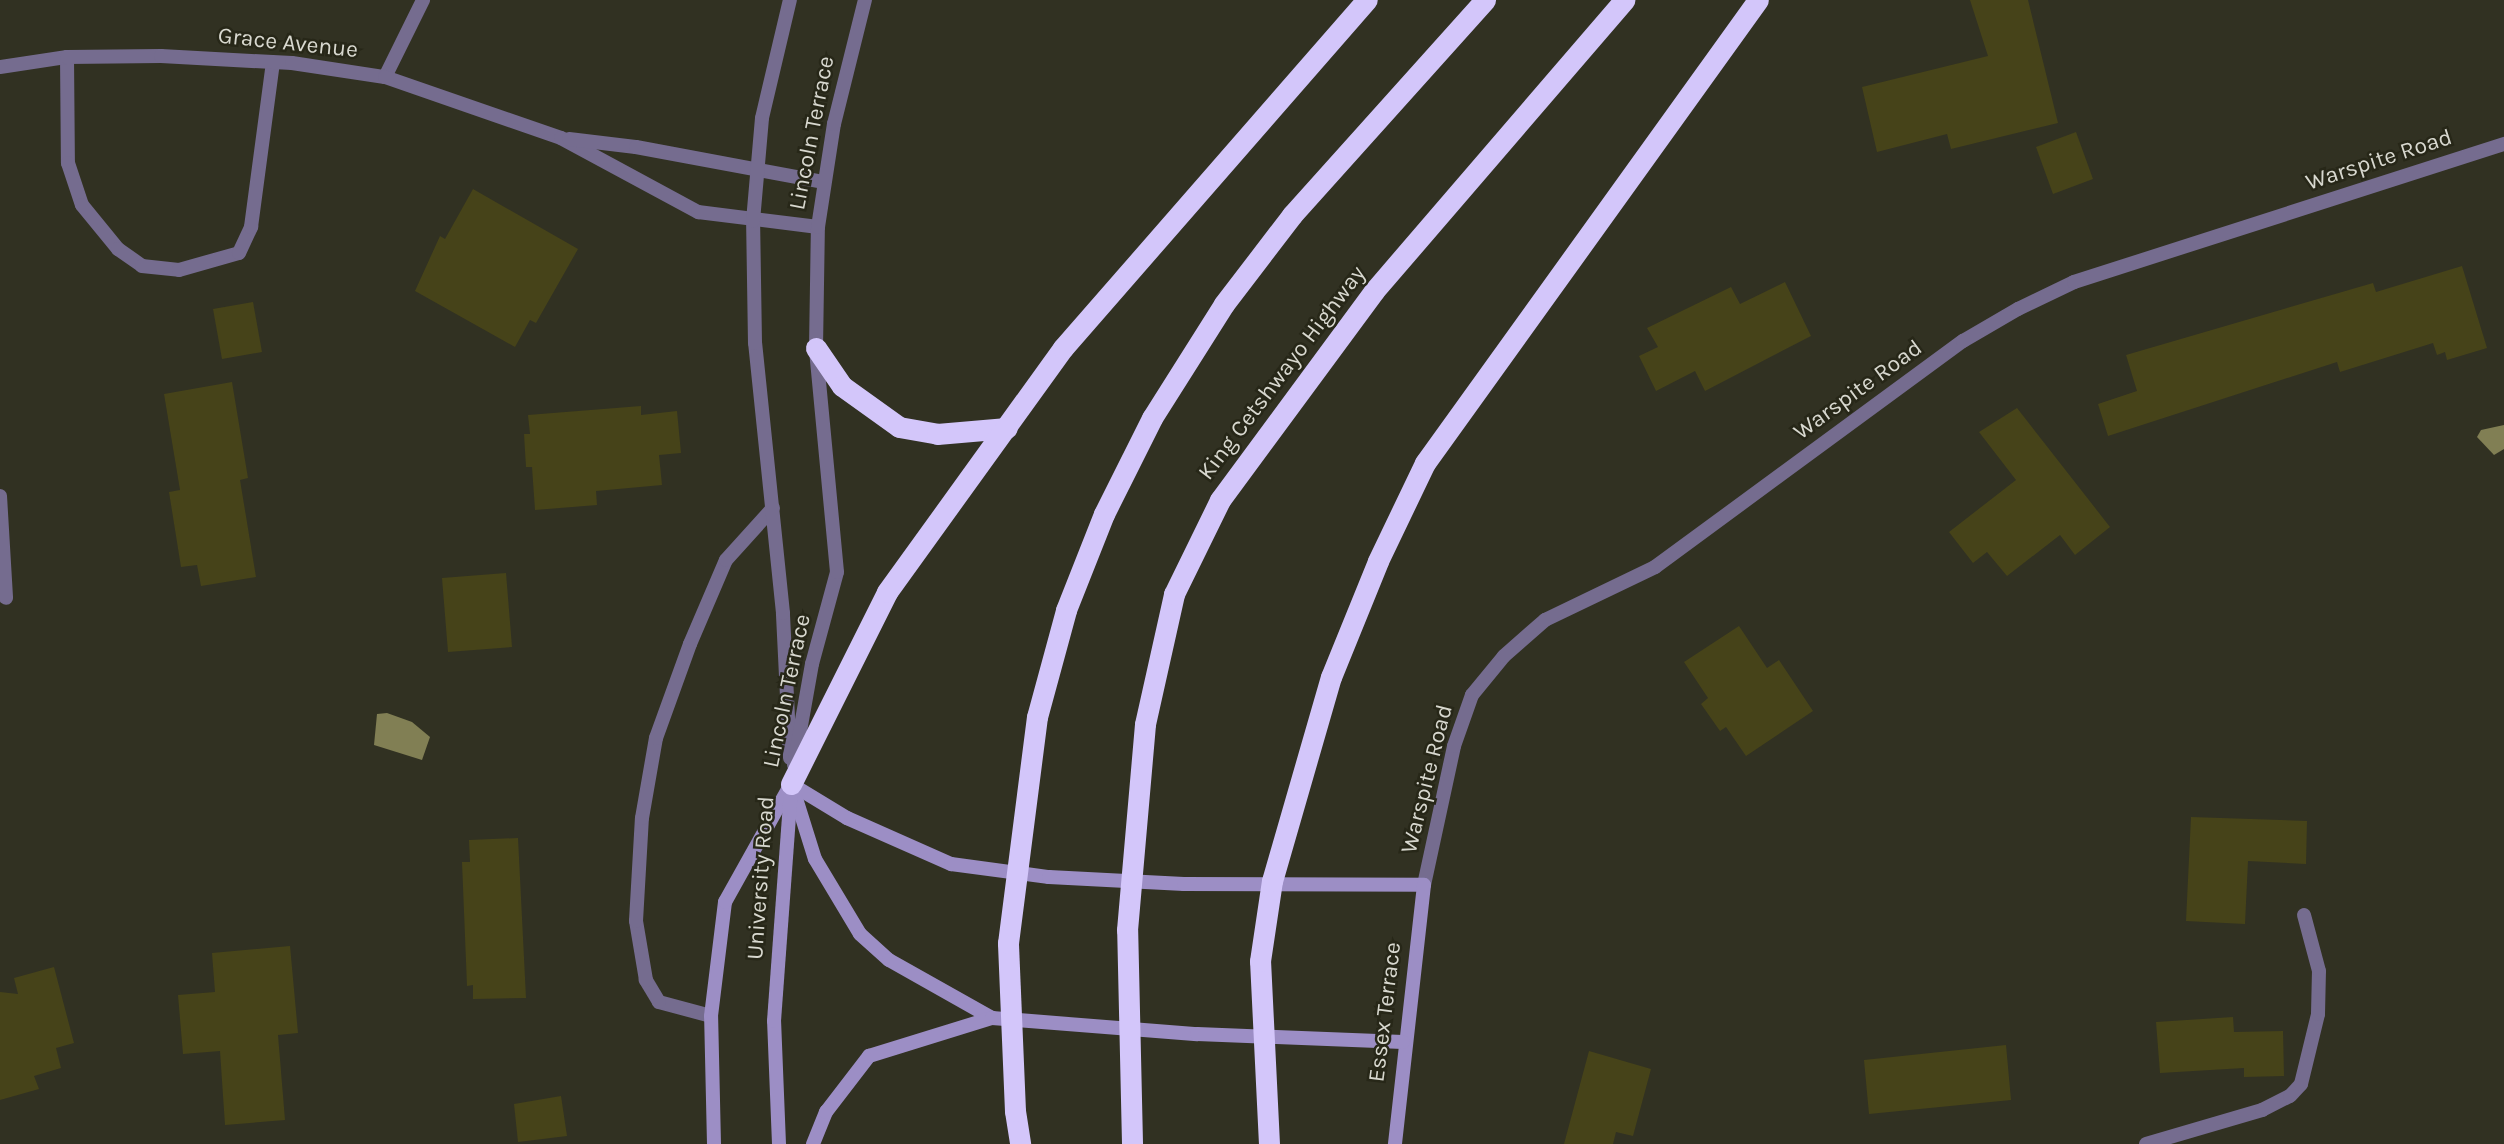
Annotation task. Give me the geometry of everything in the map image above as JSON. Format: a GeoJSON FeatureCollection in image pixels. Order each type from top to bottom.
{"type":"FeatureCollection","features":[{"type":"Feature","properties":{"kind":"highway"},"geometry":{"type":"LineString","coordinates":[[791,784],[887,592],[1063,348],[1367,0]]}},
{"type":"Feature","properties":{"kind":"highway"},"geometry":{"type":"LineString","coordinates":[[1020,1144],[1014,1111],[1008,943],[1037,717],[1066,610],[1104,514],[1173,384],[1224,304],[1292,215],[1485,0]]}},
{"type":"Feature","properties":{"kind":"highway","name":"King Cetshwayo Highway"},"geometry":{"type":"LineString","coordinates":[[1132,1144],[1127,930],[1145,724],[1174,594],[1220,500],[1374,291],[1624,0]]}},
{"type":"Feature","properties":{"kind":"highway"},"geometry":{"type":"LineString","coordinates":[[1269,1144],[1261,1037],[1261,961],[1272,881],[1331,677],[1378,561],[1425,463],[1758,0]]}},
{"type":"Feature","properties":{"kind":"highway"},"geometry":{"type":"LineString","coordinates":[[816,348],[842,386],[906,430],[937,434],[1007,428]]}},
{"type":"Feature","properties":{"kind":"street"},"geometry":{"type":"LineString","coordinates":[[385,77],[423,0]]}},
{"type":"Feature","properties":{"kind":"street","name":"Lincoln Terrace"},"geometry":{"type":"LineString","coordinates":[[790,0],[762,118],[753,221],[755,343],[773,508],[791,784]]}},
{"type":"Feature","properties":{"kind":"street","name":"Lincoln Terrace"},"geometry":{"type":"LineString","coordinates":[[791,784],[812,664],[837,572],[816,348],[818,227],[823,182],[865,0]]}},
{"type":"Feature","properties":{"kind":"street"},"geometry":{"type":"LineString","coordinates":[[67,57],[68,163],[82,205],[118,249],[142,266],[179,270],[239,253],[251,227],[273,62]]}},
{"type":"Feature","properties":{"kind":"street","name":"Grace Avenue"},"geometry":{"type":"LineString","coordinates":[[0,67],[67,57],[273,62],[385,77],[561,138],[698,212],[753,221],[818,227]]}},
{"type":"Feature","properties":{"kind":"street","name":"Grace Avenue"},"geometry":{"type":"LineString","coordinates":[[561,138],[648,149],[823,182]]}},
{"type":"Feature","properties":{"kind":"street","name":"Warspite Road"},"geometry":{"type":"LineString","coordinates":[[1424,884],[1454,746],[1472,695],[1504,656],[1545,620],[1655,567],[1963,341],[2018,309],[2074,282],[2504,144]]}},
{"type":"Feature","properties":{"kind":"street"},"geometry":{"type":"LineString","coordinates":[[0,496],[6,598]]}},
{"type":"Feature","properties":{"kind":"street"},"geometry":{"type":"LineString","coordinates":[[711,1016],[659,1002],[646,980],[636,921],[642,818],[656,738],[690,644],[726,560],[773,508]]}},
{"type":"Feature","properties":{"kind":"street"},"geometry":{"type":"LineString","coordinates":[[791,784],[848,818],[951,864],[1049,877],[1184,884],[1272,881],[1424,884]]}},
{"type":"Feature","properties":{"kind":"street"},"geometry":{"type":"LineString","coordinates":[[791,784],[815,859],[860,934],[889,960],[992,1018]]}},
{"type":"Feature","properties":{"kind":"street","name":"University Road"},"geometry":{"type":"LineString","coordinates":[[714,1144],[711,1016],[725,902],[791,784]]}},
{"type":"Feature","properties":{"kind":"street","name":"University Road"},"geometry":{"type":"LineString","coordinates":[[779,1144],[774,1021],[791,784]]}},
{"type":"Feature","properties":{"kind":"street","name":"Essex Terrace"},"geometry":{"type":"LineString","coordinates":[[1395,1144],[1403,1042],[1424,884]]}},
{"type":"Feature","properties":{"kind":"street"},"geometry":{"type":"LineString","coordinates":[[2146,1144],[2262,1110],[2290,1096],[2301,1084],[2318,1014],[2319,971],[2304,915]]}},
{"type":"Feature","properties":{"kind":"street"},"geometry":{"type":"LineString","coordinates":[[813,1144],[827,1112],[869,1056],[992,1018],[1261,1037],[1403,1042]]}},
{"type":"Feature","properties":{"kind":"shaded area"},"geometry":{"type":"Polygon","coordinates":[[[2504,425],[2504,449],[2494,455],[2477,437],[2481,430],[2504,425]]]}},
{"type":"Feature","properties":{"kind":"shaded area"},"geometry":{"type":"Polygon","coordinates":[[[387,713],[412,722],[430,737],[422,760],[374,745],[377,714],[387,713]]]}},
{"type":"Feature","properties":{"kind":"building"},"geometry":{"type":"Polygon","coordinates":[[[1970,0],[2028,0],[2058,123],[1951,149],[1947,134],[1877,152],[1862,87],[1988,56],[1970,0]]]}},
{"type":"Feature","properties":{"kind":"building"},"geometry":{"type":"Polygon","coordinates":[[[2076,132],[2093,179],[2053,194],[2036,147],[2076,132]]]}},
{"type":"Feature","properties":{"kind":"building"},"geometry":{"type":"Polygon","coordinates":[[[473,189],[578,249],[536,323],[530,320],[515,347],[415,291],[440,236],[445,239],[473,189]]]}},
{"type":"Feature","properties":{"kind":"building"},"geometry":{"type":"Polygon","coordinates":[[[2462,266],[2487,348],[2447,360],[2445,352],[2437,355],[2433,343],[2340,372],[2337,362],[2108,436],[2098,404],[2137,391],[2126,355],[2373,283],[2376,292],[2462,266]]]}},
{"type":"Feature","properties":{"kind":"building"},"geometry":{"type":"Polygon","coordinates":[[[1785,282],[1811,336],[1705,391],[1695,371],[1656,391],[1639,356],[1658,347],[1647,328],[1731,287],[1740,304],[1785,282]]]}},
{"type":"Feature","properties":{"kind":"building"},"geometry":{"type":"Polygon","coordinates":[[[253,302],[262,352],[222,359],[213,309],[253,302]]]}},
{"type":"Feature","properties":{"kind":"building"},"geometry":{"type":"Polygon","coordinates":[[[232,382],[248,478],[240,480],[256,577],[201,586],[197,565],[181,567],[169,492],[180,490],[164,394],[232,382]]]}},
{"type":"Feature","properties":{"kind":"building"},"geometry":{"type":"Polygon","coordinates":[[[641,406],[641,415],[677,411],[681,453],[659,455],[662,485],[596,491],[597,505],[535,510],[532,467],[526,467],[524,434],[530,434],[528,415],[641,406]]]}},
{"type":"Feature","properties":{"kind":"building"},"geometry":{"type":"Polygon","coordinates":[[[2017,408],[2110,527],[2075,555],[2060,535],[2007,576],[1987,552],[1973,563],[1949,532],[2016,480],[1979,432],[2017,408]]]}},
{"type":"Feature","properties":{"kind":"building"},"geometry":{"type":"Polygon","coordinates":[[[506,573],[512,647],[448,652],[442,578],[506,573]]]}},
{"type":"Feature","properties":{"kind":"building"},"geometry":{"type":"Polygon","coordinates":[[[1739,626],[1767,668],[1779,660],[1813,711],[1746,756],[1726,727],[1720,731],[1701,704],[1708,698],[1684,662],[1739,626]]]}},
{"type":"Feature","properties":{"kind":"building"},"geometry":{"type":"Polygon","coordinates":[[[2191,817],[2307,821],[2306,864],[2248,861],[2245,924],[2186,921],[2191,817]]]}},
{"type":"Feature","properties":{"kind":"building"},"geometry":{"type":"Polygon","coordinates":[[[518,838],[526,998],[473,999],[473,985],[467,986],[462,862],[470,862],[469,840],[518,838]]]}},
{"type":"Feature","properties":{"kind":"building"},"geometry":{"type":"Polygon","coordinates":[[[290,946],[298,1033],[278,1035],[285,1120],[225,1125],[220,1051],[183,1054],[178,995],[215,992],[212,953],[290,946]]]}},
{"type":"Feature","properties":{"kind":"building"},"geometry":{"type":"Polygon","coordinates":[[[54,967],[74,1043],[56,1048],[61,1068],[34,1076],[39,1089],[0,1100],[0,992],[18,994],[14,978],[54,967]]]}},
{"type":"Feature","properties":{"kind":"building"},"geometry":{"type":"Polygon","coordinates":[[[2233,1017],[2234,1032],[2283,1031],[2284,1076],[2244,1077],[2244,1068],[2160,1073],[2156,1022],[2233,1017]]]}},
{"type":"Feature","properties":{"kind":"building"},"geometry":{"type":"Polygon","coordinates":[[[2006,1045],[2011,1100],[1869,1114],[1864,1060],[2006,1045]]]}},
{"type":"Feature","properties":{"kind":"building"},"geometry":{"type":"Polygon","coordinates":[[[1589,1051],[1651,1069],[1633,1136],[1616,1132],[1613,1144],[1564,1144],[1589,1051]]]}},
{"type":"Feature","properties":{"kind":"building"},"geometry":{"type":"Polygon","coordinates":[[[561,1096],[567,1136],[518,1142],[514,1104],[561,1096]]]}}]}
